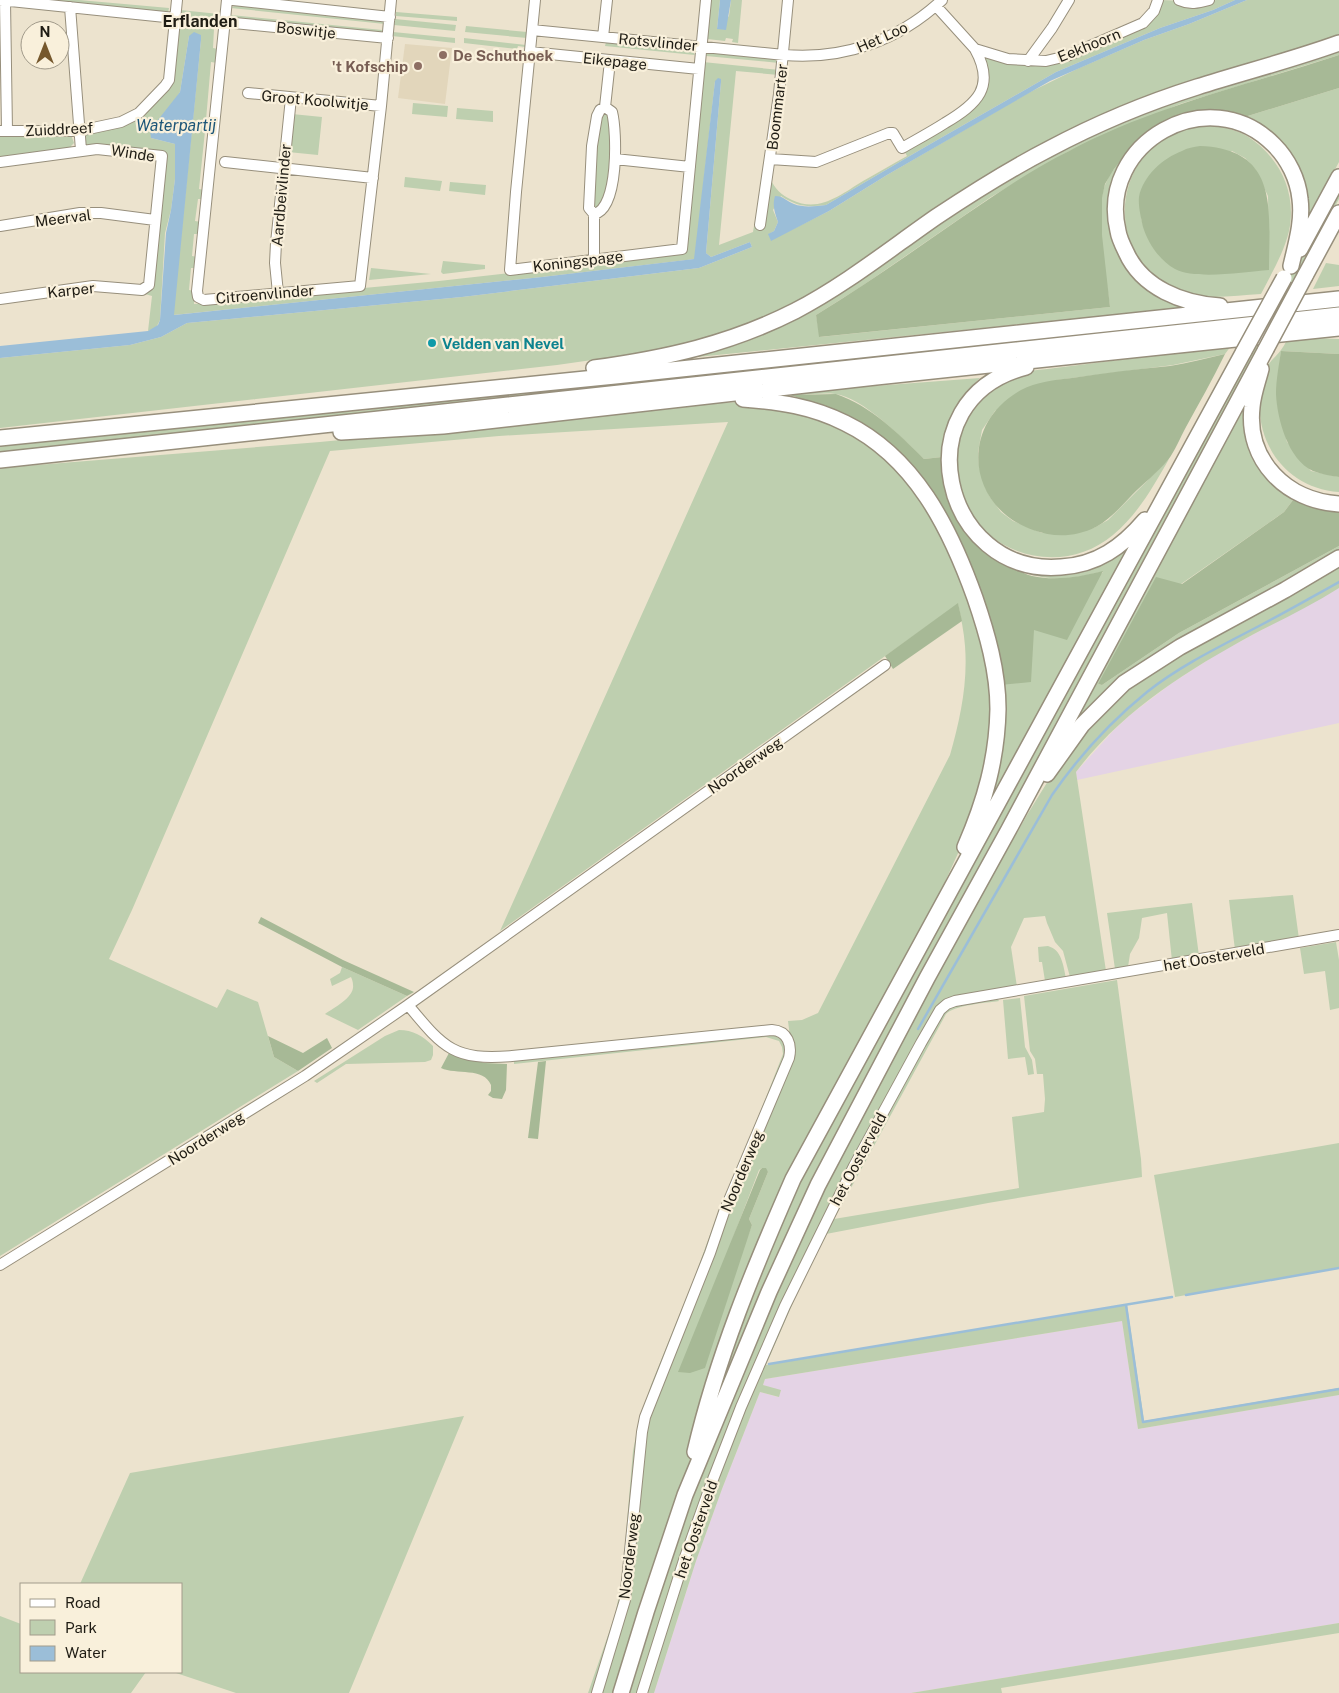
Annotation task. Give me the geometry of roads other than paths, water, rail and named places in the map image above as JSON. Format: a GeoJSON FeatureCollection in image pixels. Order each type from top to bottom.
{"type":"FeatureCollection","features":[{"type":"Feature","properties":{"kind":"highway"},"geometry":{"type":"LineString","coordinates":[[472,389],[670,355],[706,347],[741,335],[797,310],[847,280],[937,216],[1008,171],[1073,136],[1173,95],[1339,43]]}},
{"type":"Feature","properties":{"kind":"highway"},"geometry":{"type":"LineString","coordinates":[[1256,308],[1215,306],[1180,299],[1149,282],[1130,260],[1118,231],[1116,200],[1120,184],[1131,160],[1141,147],[1169,126],[1197,118],[1217,118],[1239,122],[1253,128],[1267,138],[1281,152],[1290,166],[1297,182],[1300,198],[1299,233],[1287,272]]}},
{"type":"Feature","properties":{"kind":"highway"},"geometry":{"type":"LineString","coordinates":[[685,1495],[698,1438],[728,1339],[755,1267],[793,1179],[1339,177]]}},
{"type":"Feature","properties":{"kind":"highway"},"geometry":{"type":"LineString","coordinates":[[621,1693],[685,1495],[769,1292],[818,1185],[922,986],[1008,831],[1094,667],[1339,213]]}},
{"type":"Feature","properties":{"kind":"highway"},"geometry":{"type":"LineString","coordinates":[[0,438],[1339,299]]}},
{"type":"Feature","properties":{"kind":"highway"},"geometry":{"type":"LineString","coordinates":[[0,460],[1339,315]]}},
{"type":"Feature","properties":{"kind":"highway"},"geometry":{"type":"LineString","coordinates":[[249,434],[363,432],[443,426],[1339,328]]}},
{"type":"Feature","properties":{"kind":"highway"},"geometry":{"type":"LineString","coordinates":[[1317,330],[1339,332]]}},
{"type":"Feature","properties":{"kind":"highway"},"geometry":{"type":"LineString","coordinates":[[1266,349],[1252,407],[1252,425],[1260,455],[1270,471],[1288,488],[1312,500],[1325,504],[1339,504]]}},
{"type":"Feature","properties":{"kind":"highway"},"geometry":{"type":"LineString","coordinates":[[1066,357],[1021,368],[1003,375],[987,384],[976,394],[961,413],[955,425],[949,466],[952,487],[958,504],[968,522],[980,537],[995,550],[1016,561],[1036,567],[1073,566],[1105,555],[1121,545],[1135,532],[1166,494]]}},
{"type":"Feature","properties":{"kind":"highway"},"geometry":{"type":"LineString","coordinates":[[707,396],[793,404],[819,412],[859,431],[883,447],[913,477],[928,498],[954,546],[971,586],[988,639],[997,692],[996,737],[992,770],[983,803],[937,916]]}},
{"type":"Feature","properties":{"kind":"highway"},"geometry":{"type":"LineString","coordinates":[[1008,831],[1078,730],[1124,683],[1180,647],[1285,590],[1339,558]]}},
{"type":"Feature","properties":{"kind":"street","name":"Zuiddreef"},"geometry":{"type":"LineString","coordinates":[[4,131],[62,132],[79,130],[127,121],[139,113],[169,80],[177,0]]}},
{"type":"Feature","properties":{"kind":"street","name":"Citroenvlinder"},"geometry":{"type":"LineString","coordinates":[[227,0],[224,22],[218,161],[198,296],[204,300],[360,286],[391,0]]}},
{"type":"Feature","properties":{"kind":"street"},"geometry":{"type":"LineString","coordinates":[[233,0],[390,17]]}},
{"type":"Feature","properties":{"kind":"street","name":"Koningspage"},"geometry":{"type":"LineString","coordinates":[[535,0],[510,270],[682,249],[706,0]]}},
{"type":"Feature","properties":{"kind":"street"},"geometry":{"type":"LineString","coordinates":[[604,37],[607,0]]}},
{"type":"Feature","properties":{"kind":"street","name":"Boommarter"},"geometry":{"type":"LineString","coordinates":[[760,225],[784,55],[788,0]]}},
{"type":"Feature","properties":{"kind":"street"},"geometry":{"type":"LineString","coordinates":[[1028,61],[1069,0]]}},
{"type":"Feature","properties":{"kind":"street","name":"Eekhoorn"},"geometry":{"type":"LineString","coordinates":[[939,3],[975,49],[1008,60],[1046,61],[1061,58],[1136,27],[1147,20],[1154,11],[1158,0]]}},
{"type":"Feature","properties":{"kind":"street"},"geometry":{"type":"LineString","coordinates":[[1179,0],[1187,4],[1209,0]]}},
{"type":"Feature","properties":{"kind":"street"},"geometry":{"type":"LineString","coordinates":[[4,131],[2,1],[175,18]]}},
{"type":"Feature","properties":{"kind":"street","name":"Het Loo"},"geometry":{"type":"LineString","coordinates":[[784,55],[818,56],[836,54],[872,44],[898,32],[939,3]]}},
{"type":"Feature","properties":{"kind":"street"},"geometry":{"type":"LineString","coordinates":[[70,7],[81,150]]}},
{"type":"Feature","properties":{"kind":"street","name":"Boswitje"},"geometry":{"type":"LineString","coordinates":[[224,22],[388,38]]}},
{"type":"Feature","properties":{"kind":"street","name":"Rotsvlinder"},"geometry":{"type":"LineString","coordinates":[[532,30],[784,55]]}},
{"type":"Feature","properties":{"kind":"street","name":"Boommarter"},"geometry":{"type":"LineString","coordinates":[[770,159],[816,162],[889,133],[893,133],[902,148],[960,114],[974,102],[980,93],[984,77],[982,61],[975,49]]}},
{"type":"Feature","properties":{"kind":"street","name":"Eikepage"},"geometry":{"type":"LineString","coordinates":[[530,52],[699,69]]}},
{"type":"Feature","properties":{"kind":"street"},"geometry":{"type":"LineString","coordinates":[[605,107],[610,61]]}},
{"type":"Feature","properties":{"kind":"street","name":"Groot Koolwitje"},"geometry":{"type":"LineString","coordinates":[[248,93],[381,106]]}},
{"type":"Feature","properties":{"kind":"street","name":"Aardbeivlinder"},"geometry":{"type":"LineString","coordinates":[[278,293],[276,253],[291,98]]}},
{"type":"Feature","properties":{"kind":"street"},"geometry":{"type":"LineString","coordinates":[[594,214],[600,213],[608,196],[615,159],[614,121],[612,112],[605,107]]}},
{"type":"Feature","properties":{"kind":"street"},"geometry":{"type":"LineString","coordinates":[[594,259],[594,214],[588,208],[592,146],[597,116],[600,110],[605,107]]}},
{"type":"Feature","properties":{"kind":"street","name":"Winde"},"geometry":{"type":"LineString","coordinates":[[0,162],[106,148],[162,156],[148,285],[142,290]]}},
{"type":"Feature","properties":{"kind":"street"},"geometry":{"type":"LineString","coordinates":[[615,159],[690,167]]}},
{"type":"Feature","properties":{"kind":"street"},"geometry":{"type":"LineString","coordinates":[[218,161],[373,178]]}},
{"type":"Feature","properties":{"kind":"street","name":"Meerval"},"geometry":{"type":"LineString","coordinates":[[0,226],[80,213],[108,214],[155,220]]}},
{"type":"Feature","properties":{"kind":"street","name":"Karper"},"geometry":{"type":"LineString","coordinates":[[0,299],[93,286],[142,290]]}},
{"type":"Feature","properties":{"kind":"street","name":"Noorderweg"},"geometry":{"type":"LineString","coordinates":[[0,1265],[305,1076],[408,1005],[886,665]]}},
{"type":"Feature","properties":{"kind":"street","name":"het Oosterveld"},"geometry":{"type":"LineString","coordinates":[[642,1693],[692,1537],[769,1341],[815,1242],[854,1166],[921,1043],[944,1007],[955,1001],[1339,935]]}},
{"type":"Feature","properties":{"kind":"street","name":"Noorderweg"},"geometry":{"type":"LineString","coordinates":[[408,1005],[440,1041],[456,1051],[476,1057],[521,1055],[772,1030],[780,1031],[784,1034],[789,1043],[790,1055],[785,1068],[724,1212],[708,1259],[645,1417],[625,1600],[597,1693]]}},
{"type":"Feature","properties":{"kind":"water"},"geometry":{"type":"Polygon","coordinates":[[[720,0],[731,0],[726,30],[717,29],[720,0]]]}},
{"type":"Feature","properties":{"kind":"water"},"geometry":{"type":"Polygon","coordinates":[[[1235,0],[1247,0],[1144,40],[1050,81],[887,175],[829,211],[771,241],[768,234],[774,231],[778,222],[774,206],[775,196],[802,206],[826,205],[1056,72],[1160,28],[1213,10],[1235,0]]]}},
{"type":"Feature","properties":{"kind":"water","name":"Waterpartij"},"geometry":{"type":"Polygon","coordinates":[[[194,32],[201,35],[201,40],[174,315],[542,277],[694,259],[715,81],[718,78],[721,79],[721,82],[706,253],[711,257],[750,242],[752,247],[699,268],[462,297],[187,323],[161,337],[130,345],[0,358],[0,346],[148,331],[158,325],[160,320],[166,233],[175,179],[175,144],[151,138],[150,130],[180,92],[189,36],[194,32]]]}},
{"type":"Feature","properties":{"kind":"waterway"},"geometry":{"type":"LineString","coordinates":[[918,1029],[1052,795],[1096,740],[1133,703],[1160,682],[1202,656],[1339,582]]}},
{"type":"Feature","properties":{"kind":"waterway"},"geometry":{"type":"LineString","coordinates":[[1186,1295],[1339,1268]]}},
{"type":"Feature","properties":{"kind":"waterway"},"geometry":{"type":"LineString","coordinates":[[769,1364],[1172,1297]]}},
{"type":"Feature","properties":{"kind":"waterway"},"geometry":{"type":"LineString","coordinates":[[1126,1305],[1143,1422],[1339,1389]]}},
{"type":"Feature","properties":{"kind":"place","name":"De Schuthoek"},"geometry":{"type":"Point","coordinates":[443,55]}},
{"type":"Feature","properties":{"kind":"place","name":"'t Kofschip"},"geometry":{"type":"Point","coordinates":[418,66]}},
{"type":"Feature","properties":{"kind":"place","name":"Velden van Nevel"},"geometry":{"type":"Point","coordinates":[432,343]}},
{"type":"Feature","properties":{"kind":"district","name":"Erflanden"},"geometry":{"type":"Point","coordinates":[200,21]}}]}
